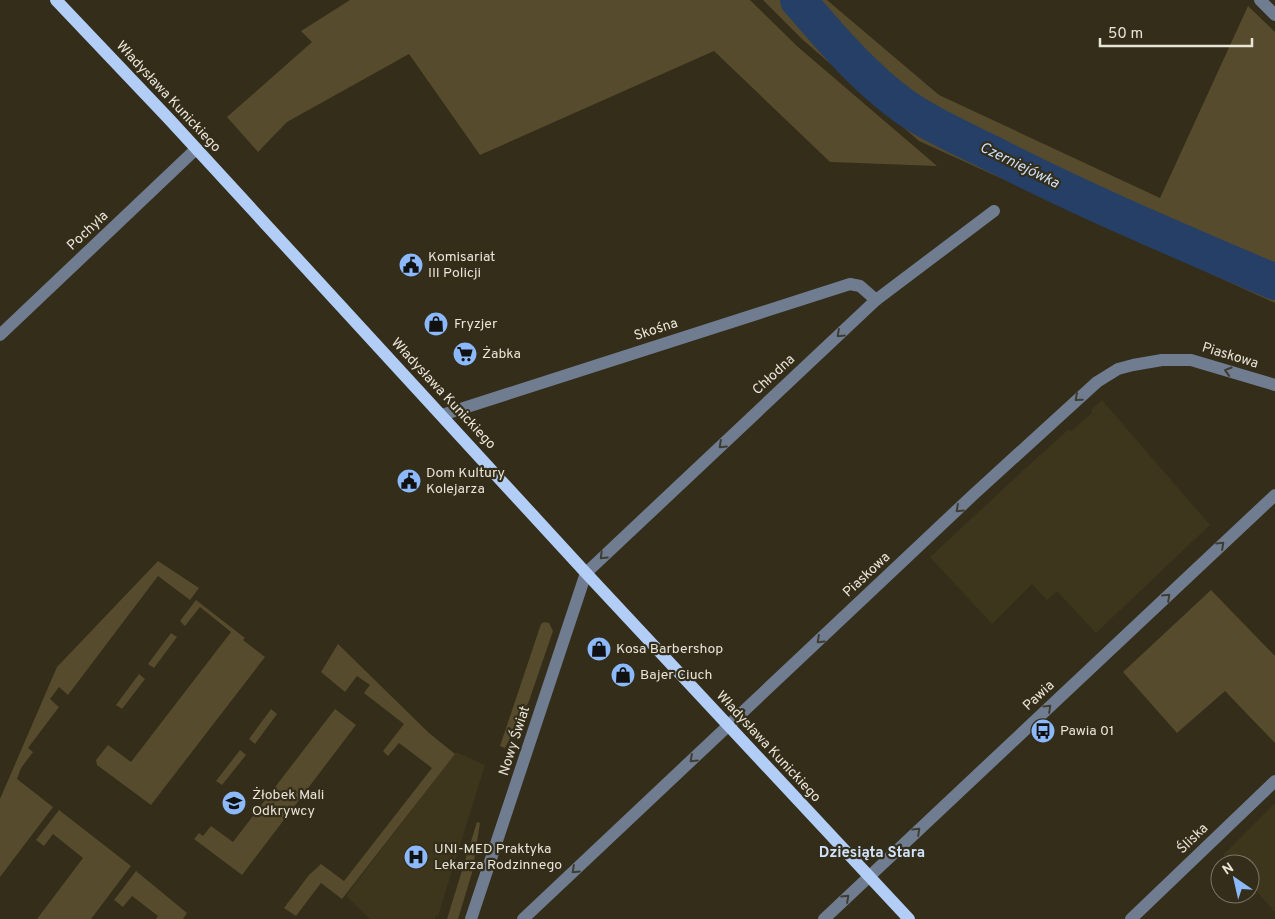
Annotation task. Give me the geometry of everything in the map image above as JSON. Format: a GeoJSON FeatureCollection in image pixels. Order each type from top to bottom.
{"type":"FeatureCollection","features":[{"type":"Feature","properties":{"kind":"main road","name":"Władysława Kunickiego"},"geometry":{"type":"LineString","coordinates":[[56,0],[909,919]]}},
{"type":"Feature","properties":{"kind":"street"},"geometry":{"type":"LineString","coordinates":[[1260,0],[1275,15]]}},
{"type":"Feature","properties":{"kind":"street","name":"Pochyła"},"geometry":{"type":"LineString","coordinates":[[0,335],[196,149]]}},
{"type":"Feature","properties":{"kind":"street","name":"Chłodna"},"geometry":{"type":"LineString","coordinates":[[586,573],[876,300],[994,211]]}},
{"type":"Feature","properties":{"kind":"street","name":"Skośna"},"geometry":{"type":"LineString","coordinates":[[442,415],[850,284],[860,286],[876,300]]}},
{"type":"Feature","properties":{"kind":"street","name":"Piaskowa"},"geometry":{"type":"LineString","coordinates":[[523,919],[1070,405],[1097,382],[1118,369],[1133,365],[1162,360],[1191,360],[1275,385]]}},
{"type":"Feature","properties":{"kind":"street","name":"Pawia"},"geometry":{"type":"LineString","coordinates":[[824,919],[1275,495]]}},
{"type":"Feature","properties":{"kind":"street","name":"Nowy Świat"},"geometry":{"type":"LineString","coordinates":[[471,919],[586,573]]}},
{"type":"Feature","properties":{"kind":"street","name":"Śliska"},"geometry":{"type":"LineString","coordinates":[[1131,919],[1275,782]]}},
{"type":"Feature","properties":{"kind":"shaded area"},"geometry":{"type":"Polygon","coordinates":[[[350,0],[750,0],[798,47],[937,166],[830,162],[714,51],[480,155],[409,54],[287,122],[258,152],[227,117],[312,42],[301,31],[350,0]]]}},
{"type":"Feature","properties":{"kind":"shaded area"},"geometry":{"type":"Polygon","coordinates":[[[763,0],[827,0],[939,95],[1160,198],[1248,6],[1275,32],[1275,303],[919,141],[803,40],[763,0]]]}},
{"type":"Feature","properties":{"kind":"shaded area"},"geometry":{"type":"Polygon","coordinates":[[[1102,400],[1210,525],[1096,633],[1057,591],[1047,600],[1032,584],[992,624],[930,557],[1069,429],[1071,431],[1092,413],[1091,410],[1102,400]]]}},
{"type":"Feature","properties":{"kind":"shaded area"},"geometry":{"type":"Polygon","coordinates":[[[158,561],[199,588],[190,600],[158,576],[68,695],[59,687],[50,699],[59,707],[28,748],[33,752],[21,768],[17,779],[53,807],[0,877],[0,799],[57,667],[158,561]]]}},
{"type":"Feature","properties":{"kind":"shaded area"},"geometry":{"type":"Polygon","coordinates":[[[1211,590],[1275,656],[1275,743],[1225,691],[1177,733],[1123,672],[1211,590]]]}},
{"type":"Feature","properties":{"kind":"shaded area"},"geometry":{"type":"Polygon","coordinates":[[[196,600],[245,638],[243,640],[265,657],[151,805],[97,765],[96,760],[108,745],[131,762],[231,632],[200,607],[185,626],[180,621],[196,600]]]}},
{"type":"Feature","properties":{"kind":"shaded area"},"geometry":{"type":"Polygon","coordinates":[[[544,622],[549,623],[553,631],[529,701],[505,748],[500,746],[541,624],[544,622]]]}},
{"type":"Feature","properties":{"kind":"shaded area"},"geometry":{"type":"Polygon","coordinates":[[[171,633],[177,637],[154,668],[148,664],[171,633]]]}},
{"type":"Feature","properties":{"kind":"shaded area"},"geometry":{"type":"Polygon","coordinates":[[[338,644],[429,733],[455,754],[342,899],[321,883],[296,916],[284,908],[309,875],[321,864],[344,881],[432,768],[399,743],[388,756],[383,751],[404,724],[364,693],[370,685],[357,676],[345,692],[321,672],[338,644]]]}},
{"type":"Feature","properties":{"kind":"shaded area"},"geometry":{"type":"Polygon","coordinates":[[[139,674],[145,679],[122,709],[116,705],[139,674]]]}},
{"type":"Feature","properties":{"kind":"shaded area"},"geometry":{"type":"Polygon","coordinates":[[[271,709],[277,714],[255,744],[249,739],[271,709]]]}},
{"type":"Feature","properties":{"kind":"shaded area"},"geometry":{"type":"Polygon","coordinates":[[[335,709],[356,725],[242,875],[194,839],[199,833],[203,836],[211,826],[233,842],[335,709]]]}},
{"type":"Feature","properties":{"kind":"shaded area"},"geometry":{"type":"Polygon","coordinates":[[[240,750],[246,755],[222,785],[216,781],[240,750]]]}},
{"type":"Feature","properties":{"kind":"shaded area","name":"UNI-MED Praktyka Lekarza Rodzinnego"},"geometry":{"type":"Polygon","coordinates":[[[456,752],[485,765],[438,916],[435,919],[370,919],[346,896],[456,752]]]}},
{"type":"Feature","properties":{"kind":"shaded area"},"geometry":{"type":"Polygon","coordinates":[[[1275,803],[1275,912],[1260,895],[1260,854],[1224,854],[1275,803]]]}},
{"type":"Feature","properties":{"kind":"shaded area"},"geometry":{"type":"Polygon","coordinates":[[[59,810],[131,866],[91,919],[37,919],[83,858],[53,834],[44,846],[36,840],[59,810]]]}},
{"type":"Feature","properties":{"kind":"shaded area"},"geometry":{"type":"Polygon","coordinates":[[[477,822],[480,823],[472,873],[458,919],[447,919],[477,822]]]}},
{"type":"Feature","properties":{"kind":"shaded area"},"geometry":{"type":"Polygon","coordinates":[[[136,871],[187,913],[183,919],[156,919],[158,916],[132,896],[123,907],[114,900],[136,871]]]}},
{"type":"Feature","properties":{"kind":"waterway","name":"Czerniejówka"},"geometry":{"type":"LineString","coordinates":[[798,0],[875,83],[905,107],[927,121],[1136,222],[1275,282]]}},
{"type":"Feature","properties":{"kind":"place","name":"Komisariat III Policji"},"geometry":{"type":"Point","coordinates":[411,265]}},
{"type":"Feature","properties":{"kind":"place","name":"Fryzjer"},"geometry":{"type":"Point","coordinates":[436,324]}},
{"type":"Feature","properties":{"kind":"place","name":"Żabka"},"geometry":{"type":"Point","coordinates":[465,354]}},
{"type":"Feature","properties":{"kind":"place","name":"Dom Kultury Kolejarza"},"geometry":{"type":"Point","coordinates":[409,481]}},
{"type":"Feature","properties":{"kind":"place","name":"Kosa Barbershop"},"geometry":{"type":"Point","coordinates":[599,649]}},
{"type":"Feature","properties":{"kind":"place","name":"Bajer Ciuch"},"geometry":{"type":"Point","coordinates":[623,675]}},
{"type":"Feature","properties":{"kind":"place","name":"Pawia 01"},"geometry":{"type":"Point","coordinates":[1043,731]}},
{"type":"Feature","properties":{"kind":"place","name":"Żłobek Mali Odkrywcy"},"geometry":{"type":"Point","coordinates":[234,803]}},
{"type":"Feature","properties":{"kind":"place","name":"UNI-MED Praktyka Lekarza Rodzinnego"},"geometry":{"type":"Point","coordinates":[416,857]}},
{"type":"Feature","properties":{"kind":"district","name":"Dziesiąta Stara"},"geometry":{"type":"Point","coordinates":[872,853]}}]}
